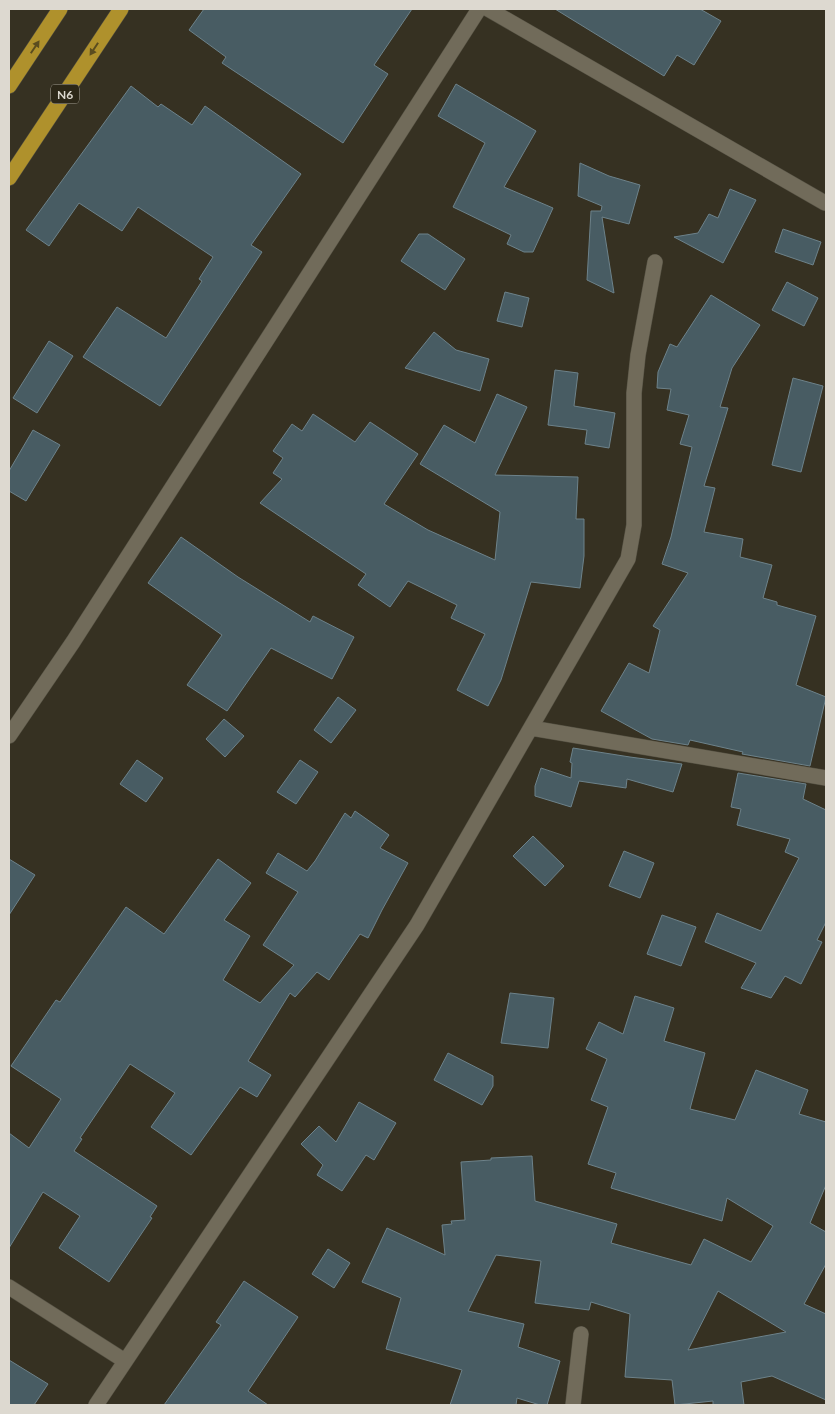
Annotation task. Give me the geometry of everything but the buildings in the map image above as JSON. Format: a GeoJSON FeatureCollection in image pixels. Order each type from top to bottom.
{"type":"FeatureCollection","features":[{"type":"Feature","properties":{"kind":"highway"},"geometry":{"type":"LineString","coordinates":[[9,86],[60,9]]}},
{"type":"Feature","properties":{"kind":"highway","name":"N6"},"geometry":{"type":"LineString","coordinates":[[9,178],[120,9]]}},
{"type":"Feature","properties":{"kind":"street"},"geometry":{"type":"LineString","coordinates":[[9,736],[78,634],[479,9]]}},
{"type":"Feature","properties":{"kind":"street"},"geometry":{"type":"LineString","coordinates":[[488,9],[825,203]]}},
{"type":"Feature","properties":{"kind":"street"},"geometry":{"type":"LineString","coordinates":[[96,1405],[416,925],[628,560],[634,524],[634,393],[638,355],[656,262]]}},
{"type":"Feature","properties":{"kind":"street"},"geometry":{"type":"LineString","coordinates":[[531,728],[826,778]]}},
{"type":"Feature","properties":{"kind":"street"},"geometry":{"type":"LineString","coordinates":[[9,1287],[125,1361]]}},
{"type":"Feature","properties":{"kind":"street"},"geometry":{"type":"LineString","coordinates":[[573,1405],[581,1334]]}}]}
